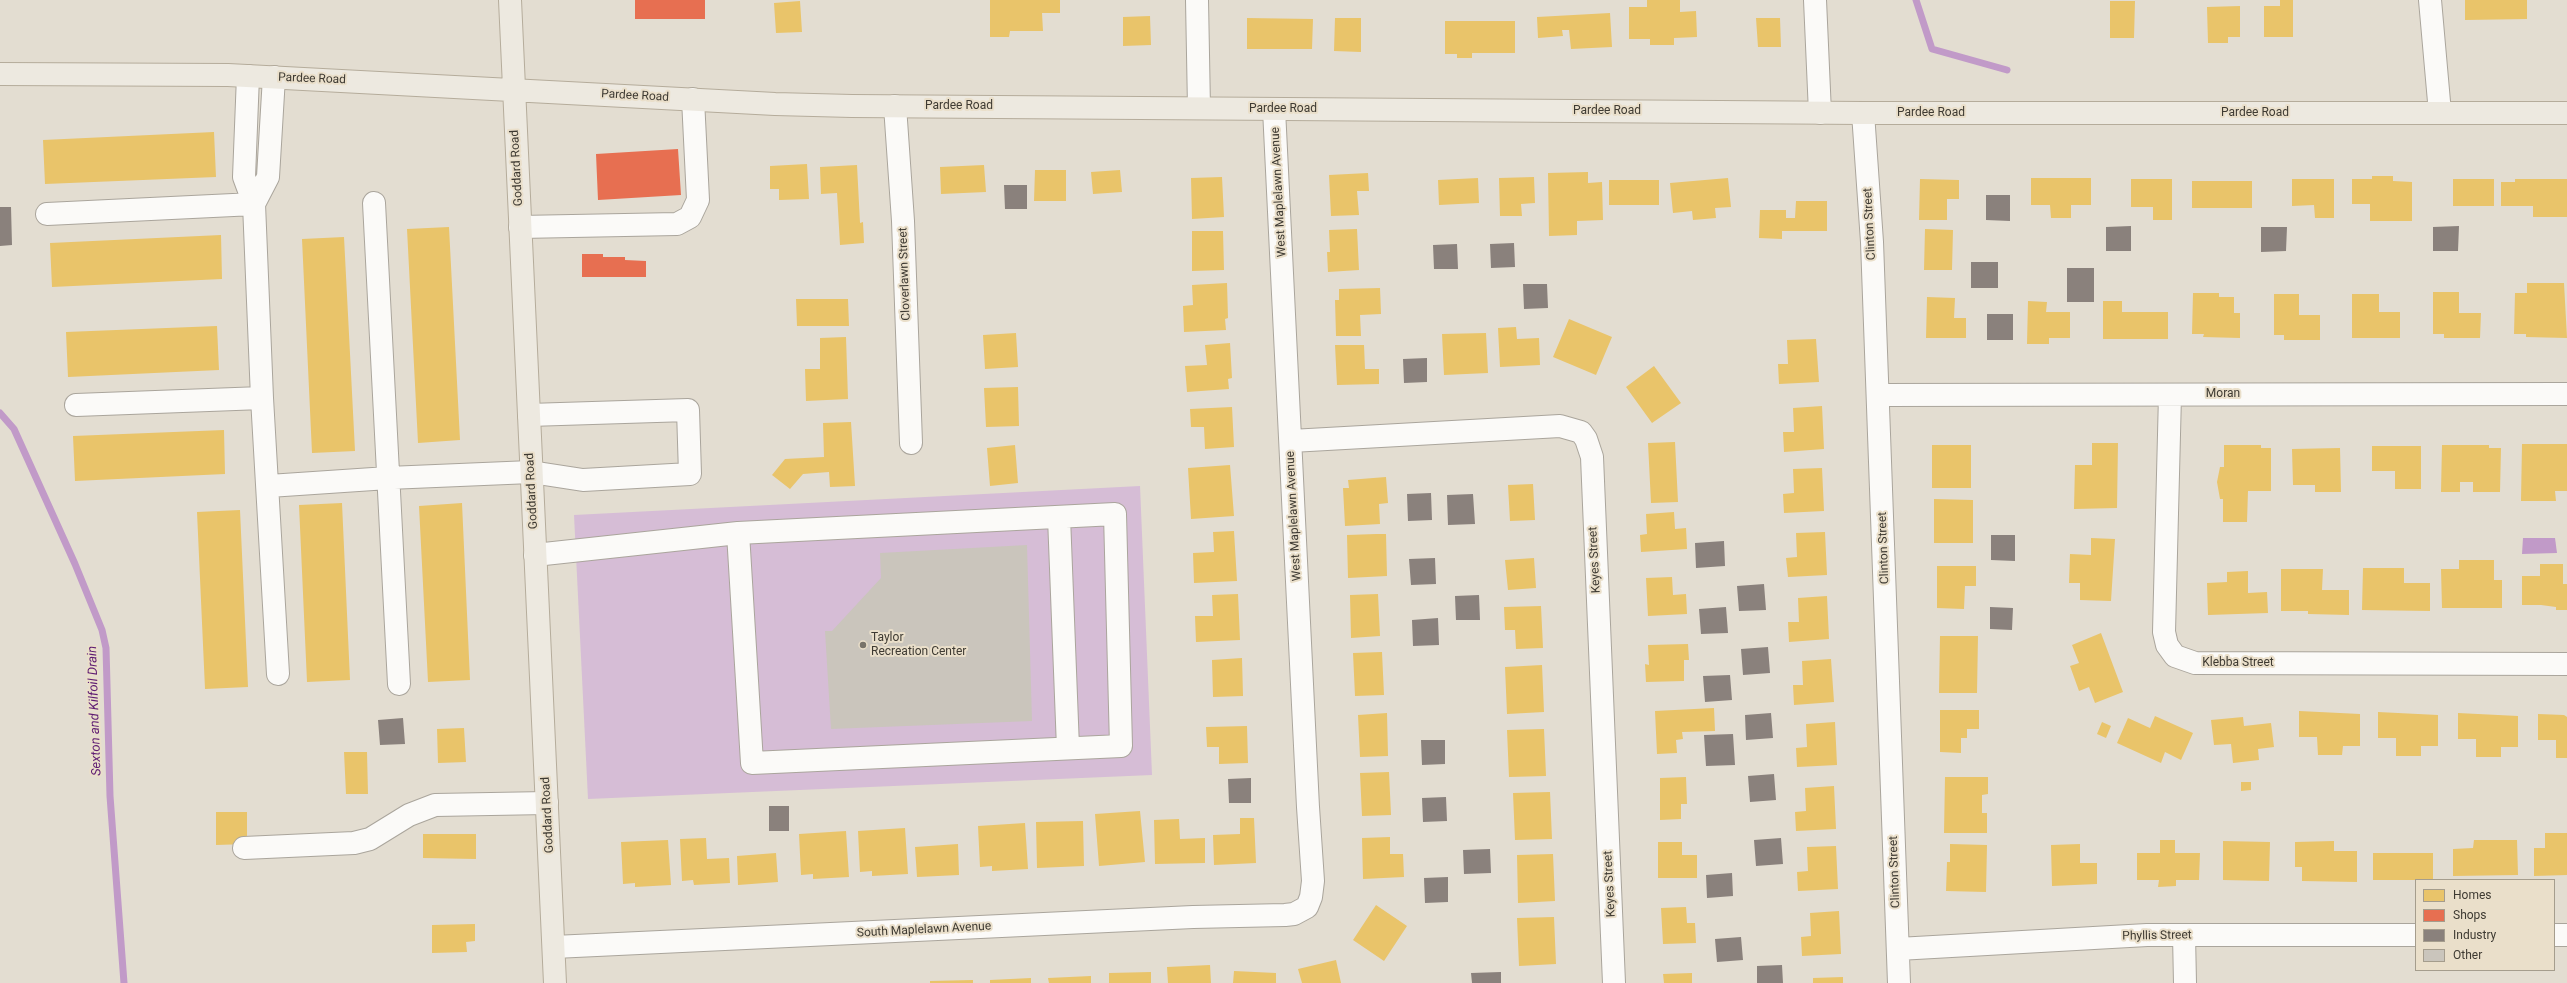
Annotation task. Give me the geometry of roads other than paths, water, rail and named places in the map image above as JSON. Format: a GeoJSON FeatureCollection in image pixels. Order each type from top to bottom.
{"type":"FeatureCollection","features":[{"type":"Feature","properties":{"kind":"main road","name":"Goddard Road"},"geometry":{"type":"LineString","coordinates":[[510,0],[555,983]]}},
{"type":"Feature","properties":{"kind":"main road","name":"Pardee Road"},"geometry":{"type":"LineString","coordinates":[[0,74],[248,76],[693,98],[775,104],[895,106],[1820,113],[2567,113]]}},
{"type":"Feature","properties":{"kind":"street"},"geometry":{"type":"LineString","coordinates":[[1197,0],[1199,108]]}},
{"type":"Feature","properties":{"kind":"street"},"geometry":{"type":"LineString","coordinates":[[1815,0],[1820,113]]}},
{"type":"Feature","properties":{"kind":"street"},"geometry":{"type":"LineString","coordinates":[[2430,0],[2440,113]]}},
{"type":"Feature","properties":{"kind":"street"},"geometry":{"type":"LineString","coordinates":[[248,76],[244,176],[254,204],[262,398],[269,486],[278,674]]}},
{"type":"Feature","properties":{"kind":"street"},"geometry":{"type":"LineString","coordinates":[[254,204],[268,178],[274,77]]}},
{"type":"Feature","properties":{"kind":"street"},"geometry":{"type":"LineString","coordinates":[[520,227],[677,224],[690,217],[698,200],[693,98]]}},
{"type":"Feature","properties":{"kind":"street","name":"Cloverlawn Street"},"geometry":{"type":"LineString","coordinates":[[895,106],[903,221],[912,442]]}},
{"type":"Feature","properties":{"kind":"street","name":"West Maplelawn Avenue"},"geometry":{"type":"LineString","coordinates":[[1274,109],[1308,807],[1313,881],[1311,897],[1307,907],[1294,914]]}},
{"type":"Feature","properties":{"kind":"street","name":"Clinton Street"},"geometry":{"type":"LineString","coordinates":[[1863,113],[1872,242],[1899,983]]}},
{"type":"Feature","properties":{"kind":"street"},"geometry":{"type":"LineString","coordinates":[[374,203],[398,684]]}},
{"type":"Feature","properties":{"kind":"street"},"geometry":{"type":"LineString","coordinates":[[47,214],[254,204]]}},
{"type":"Feature","properties":{"kind":"street","name":"Klebba Street"},"geometry":{"type":"LineString","coordinates":[[2170,394],[2164,632],[2167,645],[2175,656],[2195,663],[2567,664]]}},
{"type":"Feature","properties":{"kind":"street","name":"Moran"},"geometry":{"type":"LineString","coordinates":[[1878,395],[2567,394]]}},
{"type":"Feature","properties":{"kind":"street"},"geometry":{"type":"LineString","coordinates":[[76,405],[262,398]]}},
{"type":"Feature","properties":{"kind":"street"},"geometry":{"type":"LineString","coordinates":[[269,486],[388,478],[532,472],[583,480],[690,474],[688,410],[529,415]]}},
{"type":"Feature","properties":{"kind":"street","name":"Keyes Street"},"geometry":{"type":"LineString","coordinates":[[1291,441],[1560,426],[1581,432],[1586,439],[1592,457],[1614,983]]}},
{"type":"Feature","properties":{"kind":"street"},"geometry":{"type":"LineString","coordinates":[[536,555],[738,533],[1115,514],[1121,746],[752,763],[738,533]]}},
{"type":"Feature","properties":{"kind":"street"},"geometry":{"type":"LineString","coordinates":[[1059,517],[1068,748]]}},
{"type":"Feature","properties":{"kind":"street"},"geometry":{"type":"LineString","coordinates":[[244,848],[354,843],[370,839],[409,815],[435,805],[547,803]]}},
{"type":"Feature","properties":{"kind":"street","name":"South Maplelawn Avenue"},"geometry":{"type":"LineString","coordinates":[[554,947],[1294,914]]}},
{"type":"Feature","properties":{"kind":"street"},"geometry":{"type":"LineString","coordinates":[[2184,935],[2185,983]]}},
{"type":"Feature","properties":{"kind":"street","name":"Phyllis Street"},"geometry":{"type":"LineString","coordinates":[[1898,949],[2184,935],[2415,935]]}},
{"type":"Feature","properties":{"kind":"street"},"geometry":{"type":"LineString","coordinates":[[2555,935],[2567,935]]}},
{"type":"Feature","properties":{"kind":"waterway"},"geometry":{"type":"LineString","coordinates":[[1916,0],[1932,49],[2007,70]]}},
{"type":"Feature","properties":{"kind":"waterway","name":"Sexton and Kilfoil Drain"},"geometry":{"type":"LineString","coordinates":[[0,413],[14,429],[75,564],[102,630],[106,648],[110,796],[124,983]]}},
{"type":"Feature","properties":{"kind":"place","name":"Taylor Recreation Center"},"geometry":{"type":"Point","coordinates":[863,645]}}]}
